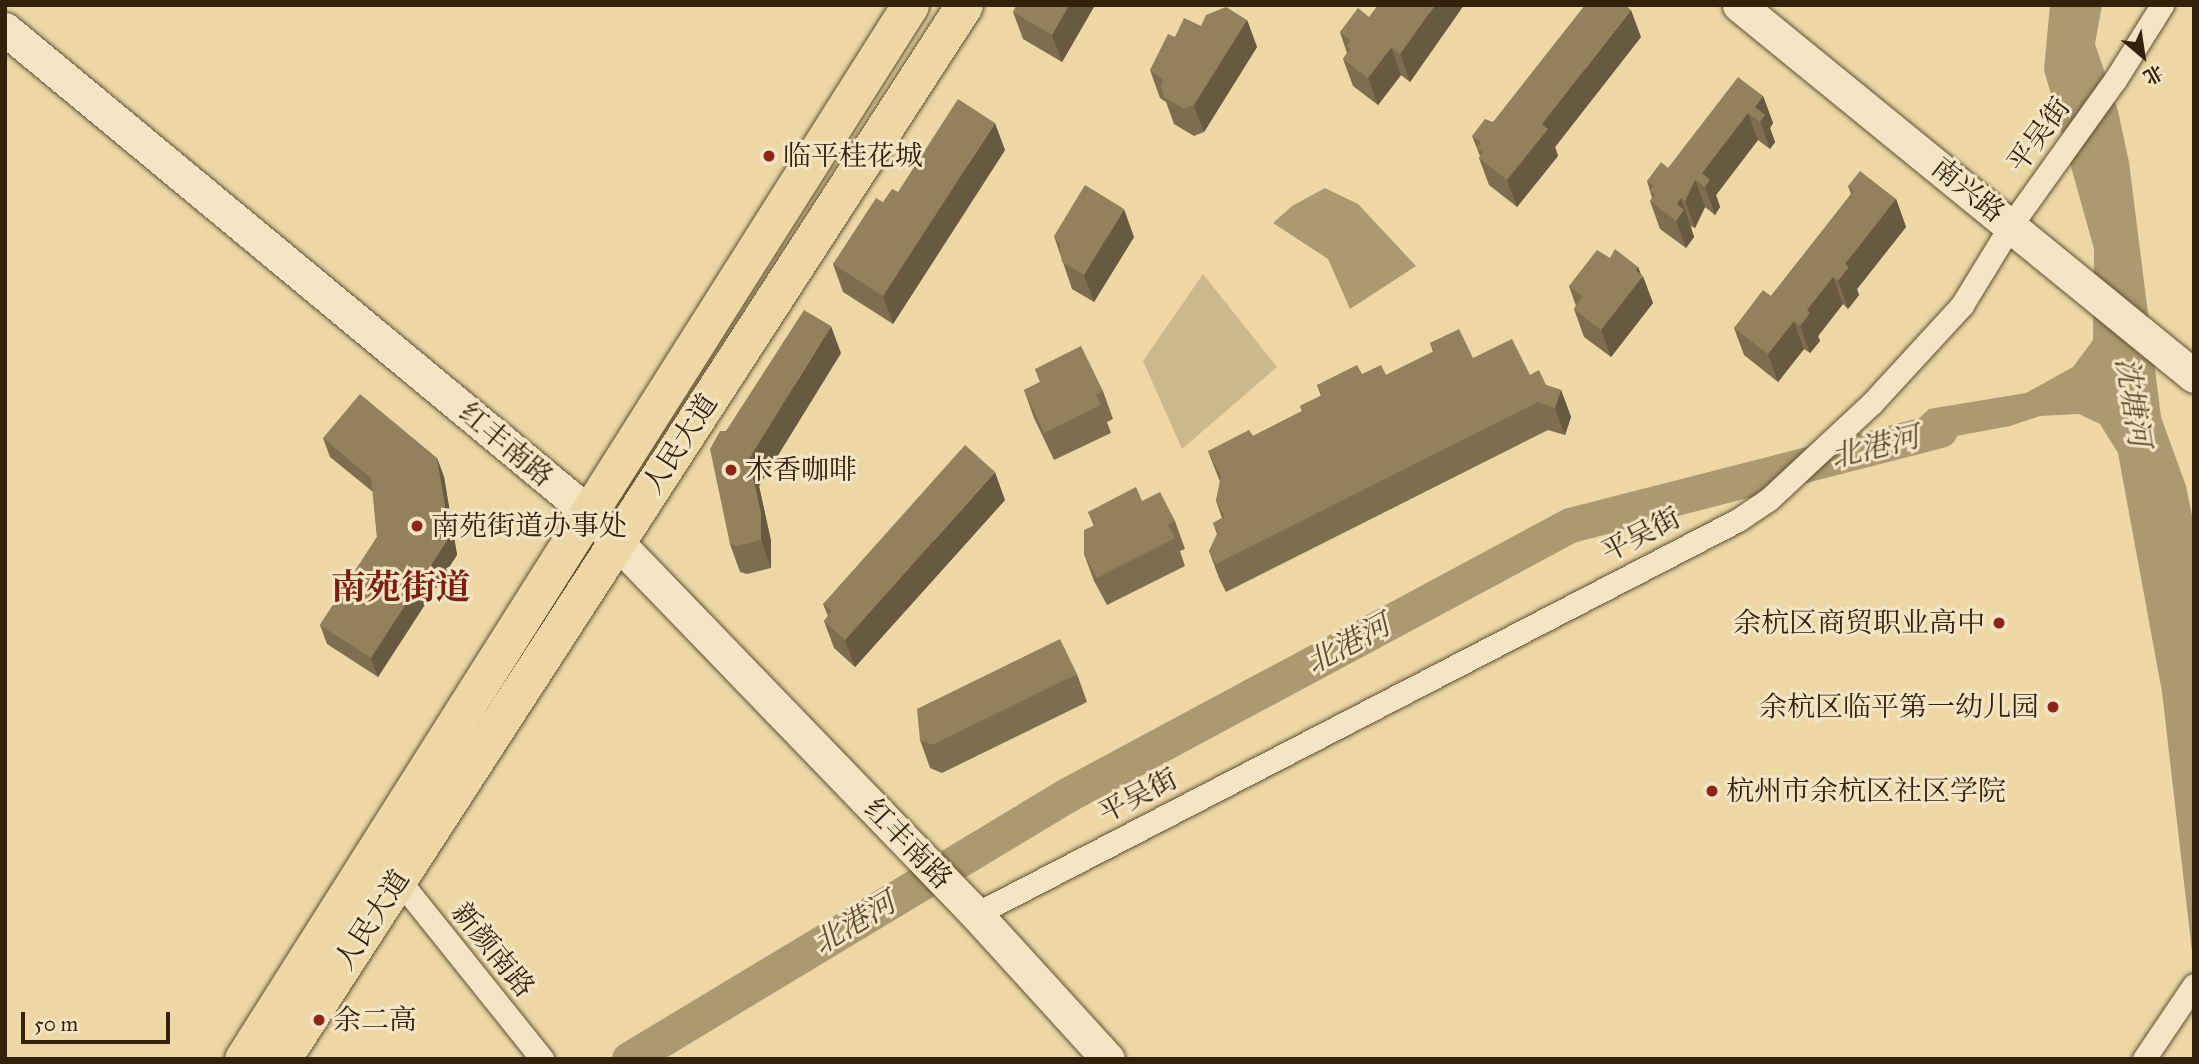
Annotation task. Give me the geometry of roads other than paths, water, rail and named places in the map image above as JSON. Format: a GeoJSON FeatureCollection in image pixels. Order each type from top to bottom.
{"type":"FeatureCollection","features":[{"type":"Feature","properties":{"kind":"main road","name":"人民大道"},"geometry":{"type":"LineString","coordinates":[[243,1059],[910,5]]}},
{"type":"Feature","properties":{"kind":"main road","name":"人民大道"},"geometry":{"type":"LineString","coordinates":[[282,1059],[964,5]]}},
{"type":"Feature","properties":{"kind":"street","name":"南兴路"},"geometry":{"type":"LineString","coordinates":[[1739,5],[2011,225],[2086,291],[2194,376]]}},
{"type":"Feature","properties":{"kind":"street","name":"平吴街"},"geometry":{"type":"LineString","coordinates":[[975,913],[1738,520],[1768,500],[1860,414],[1931,342],[1962,305],[2011,225],[2115,80],[2162,5]]}},
{"type":"Feature","properties":{"kind":"street","name":"红丰南路"},"geometry":{"type":"LineString","coordinates":[[5,29],[589,513],[975,913],[1108,1059]]}},
{"type":"Feature","properties":{"kind":"street","name":"新颜南路"},"geometry":{"type":"LineString","coordinates":[[398,879],[542,1059]]}},
{"type":"Feature","properties":{"kind":"street"},"geometry":{"type":"LineString","coordinates":[[2144,1059],[2194,985]]}},
{"type":"Feature","properties":{"kind":"water","name":"沈塘河"},"geometry":{"type":"Polygon","coordinates":[[[2050,5],[2102,5],[2095,44],[2118,111],[2129,162],[2161,417],[2186,486],[2194,526],[2194,969],[2162,692],[2118,453],[2100,424],[2079,414],[2040,416],[2010,426],[1887,449],[1929,409],[2026,393],[2073,367],[2093,340],[2094,249],[2044,70],[2050,5]]]}},
{"type":"Feature","properties":{"kind":"water"},"geometry":{"type":"Polygon","coordinates":[[[1325,188],[1358,204],[1416,266],[1350,309],[1328,259],[1273,223],[1292,206],[1325,188]]]}},
{"type":"Feature","properties":{"kind":"waterway","name":"北港河"},"geometry":{"type":"LineString","coordinates":[[629,1059],[1067,795],[1570,525],[1940,430]]}},
{"type":"Feature","properties":{"kind":"place","name":"临平桂花城"},"geometry":{"type":"Point","coordinates":[769,156]}},
{"type":"Feature","properties":{"kind":"place","name":"木香咖啡"},"geometry":{"type":"Point","coordinates":[731,470]}},
{"type":"Feature","properties":{"kind":"place","name":"南苑街道办事处"},"geometry":{"type":"Point","coordinates":[417,526]}},
{"type":"Feature","properties":{"kind":"place","name":"余杭区商贸职业高中"},"geometry":{"type":"Point","coordinates":[1999,623]}},
{"type":"Feature","properties":{"kind":"place","name":"余杭区临平第一幼儿园"},"geometry":{"type":"Point","coordinates":[2053,707]}},
{"type":"Feature","properties":{"kind":"place","name":"杭州市余杭区社区学院"},"geometry":{"type":"Point","coordinates":[1712,791]}},
{"type":"Feature","properties":{"kind":"place","name":"余二高"},"geometry":{"type":"Point","coordinates":[319,1020]}},
{"type":"Feature","properties":{"kind":"district","name":"南苑街道"},"geometry":{"type":"Point","coordinates":[401,588]}}]}
